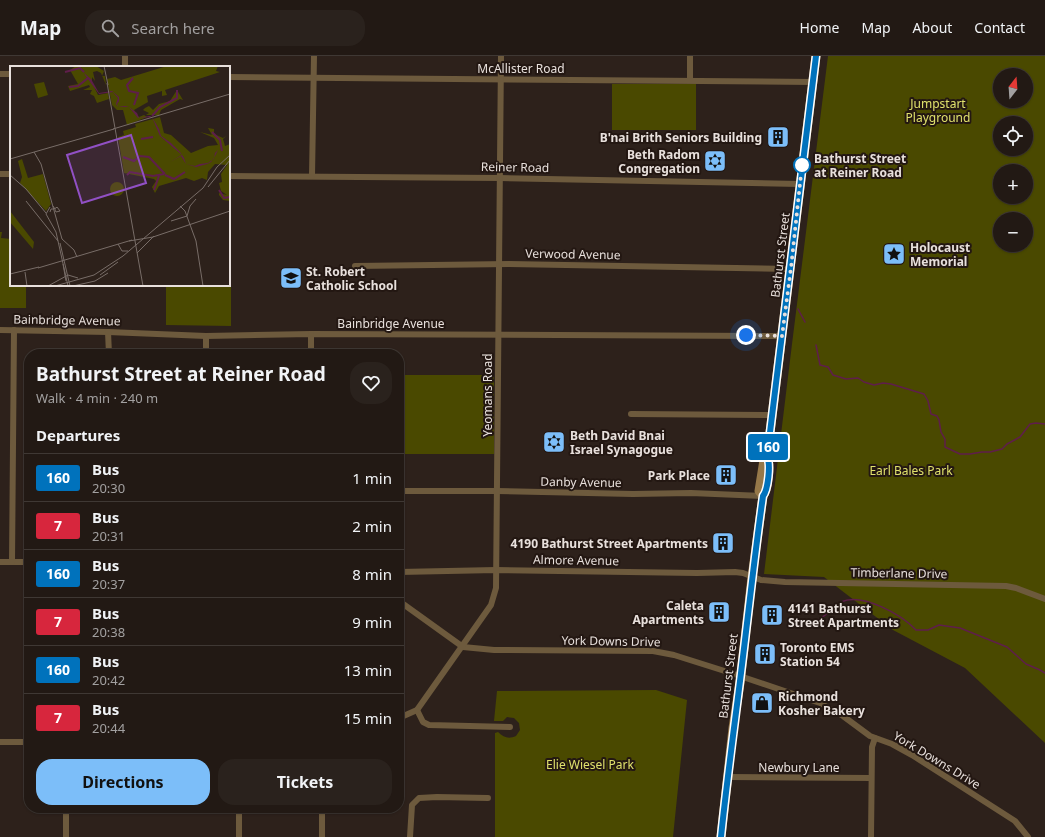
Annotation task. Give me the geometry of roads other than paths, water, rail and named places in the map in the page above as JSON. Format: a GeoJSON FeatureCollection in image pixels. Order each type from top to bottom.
{"type":"FeatureCollection","features":[{"type":"Feature","properties":{"kind":"main road","name":"Bathurst Street"},"geometry":{"type":"LineString","coordinates":[[722,837],[727,777],[763,496],[759,491],[760,479],[764,460],[767,457],[816,56]]}},
{"type":"Feature","properties":{"kind":"street"},"geometry":{"type":"LineString","coordinates":[[312,176],[314,56]]}},
{"type":"Feature","properties":{"kind":"street","name":"Yeomans Road"},"geometry":{"type":"LineString","coordinates":[[417,710],[491,606],[496,588],[501,56]]}},
{"type":"Feature","properties":{"kind":"street"},"geometry":{"type":"LineString","coordinates":[[690,56],[690,80]]}},
{"type":"Feature","properties":{"kind":"street","name":"McAllister Road"},"geometry":{"type":"LineString","coordinates":[[230,77],[813,82]]}},
{"type":"Feature","properties":{"kind":"street","name":"Reiner Road"},"geometry":{"type":"LineString","coordinates":[[230,176],[500,178],[800,184]]}},
{"type":"Feature","properties":{"kind":"street","name":"Verwood Avenue"},"geometry":{"type":"LineString","coordinates":[[355,266],[499,264],[791,268]]}},
{"type":"Feature","properties":{"kind":"street","name":"Bainbridge Avenue"},"geometry":{"type":"LineString","coordinates":[[0,330],[206,336],[311,334],[498,334],[782,336]]}},
{"type":"Feature","properties":{"kind":"street"},"geometry":{"type":"LineString","coordinates":[[12,562],[14,330]]}},
{"type":"Feature","properties":{"kind":"street"},"geometry":{"type":"LineString","coordinates":[[108,332],[109,349]]}},
{"type":"Feature","properties":{"kind":"street"},"geometry":{"type":"LineString","coordinates":[[310,349],[311,334]]}},
{"type":"Feature","properties":{"kind":"street"},"geometry":{"type":"LineString","coordinates":[[206,336],[206,349]]}},
{"type":"Feature","properties":{"kind":"street"},"geometry":{"type":"LineString","coordinates":[[631,414],[772,415]]}},
{"type":"Feature","properties":{"kind":"street","name":"Danby Avenue"},"geometry":{"type":"LineString","coordinates":[[404,491],[497,491],[633,494],[709,493],[763,496]]}},
{"type":"Feature","properties":{"kind":"street"},"geometry":{"type":"LineString","coordinates":[[0,562],[24,562]]}},
{"type":"Feature","properties":{"kind":"street","name":"Almore Avenue"},"geometry":{"type":"LineString","coordinates":[[404,572],[496,570],[697,573],[735,572],[744,573],[752,577]]}},
{"type":"Feature","properties":{"kind":"street","name":"Timberlane Drive"},"geometry":{"type":"LineString","coordinates":[[752,577],[761,580],[785,582],[1006,586],[1024,590],[1045,599]]}},
{"type":"Feature","properties":{"kind":"street"},"geometry":{"type":"LineString","coordinates":[[404,605],[463,647]]}},
{"type":"Feature","properties":{"kind":"street","name":"York Downs Drive"},"geometry":{"type":"LineString","coordinates":[[463,647],[494,650],[654,651],[674,655],[740,676],[820,703],[843,716],[870,736],[892,744],[912,755],[1015,821],[1024,835]]}},
{"type":"Feature","properties":{"kind":"street"},"geometry":{"type":"LineString","coordinates":[[404,716],[417,710],[423,722],[430,724],[510,727]]}},
{"type":"Feature","properties":{"kind":"street"},"geometry":{"type":"LineString","coordinates":[[871,837],[872,747],[875,738]]}},
{"type":"Feature","properties":{"kind":"street"},"geometry":{"type":"LineString","coordinates":[[0,742],[24,742]]}},
{"type":"Feature","properties":{"kind":"street","name":"Newbury Lane"},"geometry":{"type":"LineString","coordinates":[[727,777],[871,778]]}},
{"type":"Feature","properties":{"kind":"street"},"geometry":{"type":"LineString","coordinates":[[410,837],[412,805],[419,798],[488,798]]}},
{"type":"Feature","properties":{"kind":"street"},"geometry":{"type":"LineString","coordinates":[[66,813],[66,837]]}},
{"type":"Feature","properties":{"kind":"street"},"geometry":{"type":"LineString","coordinates":[[239,813],[239,837]]}},
{"type":"Feature","properties":{"kind":"street"},"geometry":{"type":"LineString","coordinates":[[322,813],[322,837]]}},
{"type":"Feature","properties":{"kind":"waterway"},"geometry":{"type":"LineString","coordinates":[[798,309],[805,322]]}},
{"type":"Feature","properties":{"kind":"waterway"},"geometry":{"type":"LineString","coordinates":[[816,345],[820,365],[828,367],[833,375],[846,379],[858,378],[864,382],[874,385],[883,383],[891,384],[924,394],[928,401],[931,414],[937,416],[939,420],[941,432],[945,439],[945,447],[960,454],[990,452],[1002,449],[1007,444],[1020,437],[1030,424],[1045,424]]}},
{"type":"Feature","properties":{"kind":"waterway"},"geometry":{"type":"LineString","coordinates":[[799,623],[814,622],[841,602],[860,600],[892,612],[916,630],[928,630],[939,625],[960,628],[1007,647],[1026,664],[1045,673]]}},
{"type":"Feature","properties":{"kind":"place","name":"B'nai Brith Seniors Building"},"geometry":{"type":"Point","coordinates":[778,137]}},
{"type":"Feature","properties":{"kind":"place","name":"Beth Radom Congregation"},"geometry":{"type":"Point","coordinates":[715,161]}},
{"type":"Feature","properties":{"kind":"place","name":"Bathurst Street at Reiner Road"},"geometry":{"type":"Point","coordinates":[802,165]}},
{"type":"Feature","properties":{"kind":"place","name":"Holocaust Memorial"},"geometry":{"type":"Point","coordinates":[894,254]}},
{"type":"Feature","properties":{"kind":"place","name":"St. Robert Catholic School"},"geometry":{"type":"Point","coordinates":[291,278]}},
{"type":"Feature","properties":{"kind":"place","name":"Beth David Bnai Israel Synagogue"},"geometry":{"type":"Point","coordinates":[554,442]}},
{"type":"Feature","properties":{"kind":"place","name":"Park Place"},"geometry":{"type":"Point","coordinates":[726,475]}},
{"type":"Feature","properties":{"kind":"place","name":"4190 Bathurst Street Apartments"},"geometry":{"type":"Point","coordinates":[723,543]}},
{"type":"Feature","properties":{"kind":"place","name":"Caleta Apartments"},"geometry":{"type":"Point","coordinates":[719,612]}},
{"type":"Feature","properties":{"kind":"place","name":"4141 Bathurst Street Apartments"},"geometry":{"type":"Point","coordinates":[772,615]}},
{"type":"Feature","properties":{"kind":"place","name":"Toronto EMS Station 54"},"geometry":{"type":"Point","coordinates":[765,654]}},
{"type":"Feature","properties":{"kind":"place","name":"Richmond Kosher Bakery"},"geometry":{"type":"Point","coordinates":[762,703]}},
{"type":"Feature","properties":{"kind":"park label","name":"Jumpstart Playground"},"geometry":{"type":"Point","coordinates":[938,110]}},
{"type":"Feature","properties":{"kind":"park label","name":"Earl Bales Park"},"geometry":{"type":"Point","coordinates":[911,470]}},
{"type":"Feature","properties":{"kind":"park label","name":"Elie Wiesel Park"},"geometry":{"type":"Point","coordinates":[590,764]}}]}
